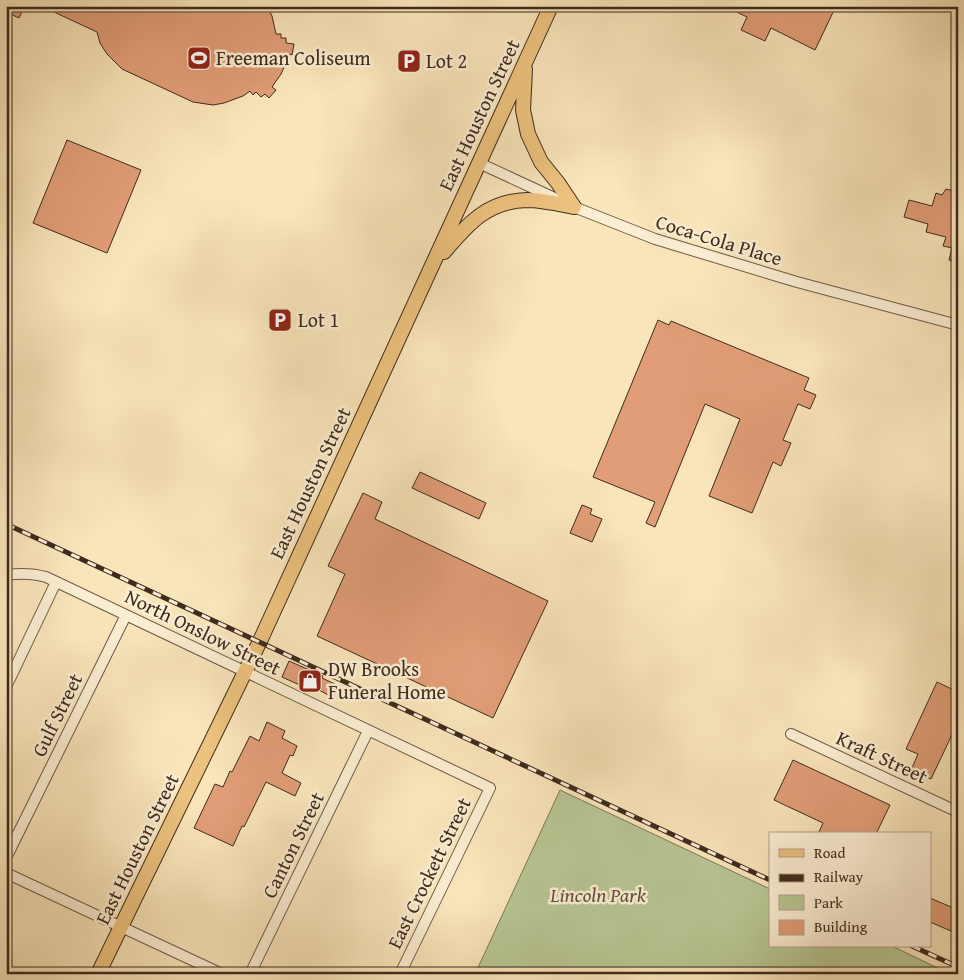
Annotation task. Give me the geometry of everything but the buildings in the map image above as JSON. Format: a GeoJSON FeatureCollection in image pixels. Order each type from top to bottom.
{"type":"FeatureCollection","features":[{"type":"Feature","properties":{"kind":"main road","name":"East Houston Street"},"geometry":{"type":"LineString","coordinates":[[98,974],[245,672],[551,6]]}},
{"type":"Feature","properties":{"kind":"main road"},"geometry":{"type":"LineString","coordinates":[[525,64],[523,110],[528,134],[541,162],[574,207]]}},
{"type":"Feature","properties":{"kind":"main road"},"geometry":{"type":"LineString","coordinates":[[434,264],[465,227],[484,212],[506,202],[529,200],[574,207]]}},
{"type":"Feature","properties":{"kind":"street","name":"Coca-Cola Place"},"geometry":{"type":"LineString","coordinates":[[479,163],[574,207],[654,239],[731,263],[958,325]]}},
{"type":"Feature","properties":{"kind":"street","name":"North Onslow Street"},"geometry":{"type":"LineString","coordinates":[[6,575],[31,573],[56,582],[490,788]]}},
{"type":"Feature","properties":{"kind":"street"},"geometry":{"type":"LineString","coordinates":[[6,687],[56,582]]}},
{"type":"Feature","properties":{"kind":"street","name":"Gulf Street"},"geometry":{"type":"LineString","coordinates":[[6,858],[126,615]]}},
{"type":"Feature","properties":{"kind":"street","name":"Canton Street"},"geometry":{"type":"LineString","coordinates":[[250,974],[368,731]]}},
{"type":"Feature","properties":{"kind":"street","name":"Kraft Street"},"geometry":{"type":"LineString","coordinates":[[791,734],[958,812]]}},
{"type":"Feature","properties":{"kind":"street","name":"East Crockett Street"},"geometry":{"type":"LineString","coordinates":[[400,974],[490,788]]}},
{"type":"Feature","properties":{"kind":"street"},"geometry":{"type":"LineString","coordinates":[[6,872],[222,974]]}},
{"type":"Feature","properties":{"kind":"green space","name":"Lincoln Park"},"geometry":{"type":"Polygon","coordinates":[[[560,790],[769,889],[769,948],[896,948],[950,974],[475,974],[560,790]]]}},
{"type":"Feature","properties":{"kind":"railway"},"geometry":{"type":"LineString","coordinates":[[6,524],[769,880]]}},
{"type":"Feature","properties":{"kind":"railway"},"geometry":{"type":"LineString","coordinates":[[916,948],[958,967]]}},
{"type":"Feature","properties":{"kind":"place","name":"Freeman Coliseum"},"geometry":{"type":"Point","coordinates":[199,58]}},
{"type":"Feature","properties":{"kind":"place","name":"Lot 2"},"geometry":{"type":"Point","coordinates":[409,61]}},
{"type":"Feature","properties":{"kind":"place","name":"Lot 1"},"geometry":{"type":"Point","coordinates":[280,320]}},
{"type":"Feature","properties":{"kind":"place","name":"DW Brooks Funeral Home"},"geometry":{"type":"Point","coordinates":[310,681]}}]}
